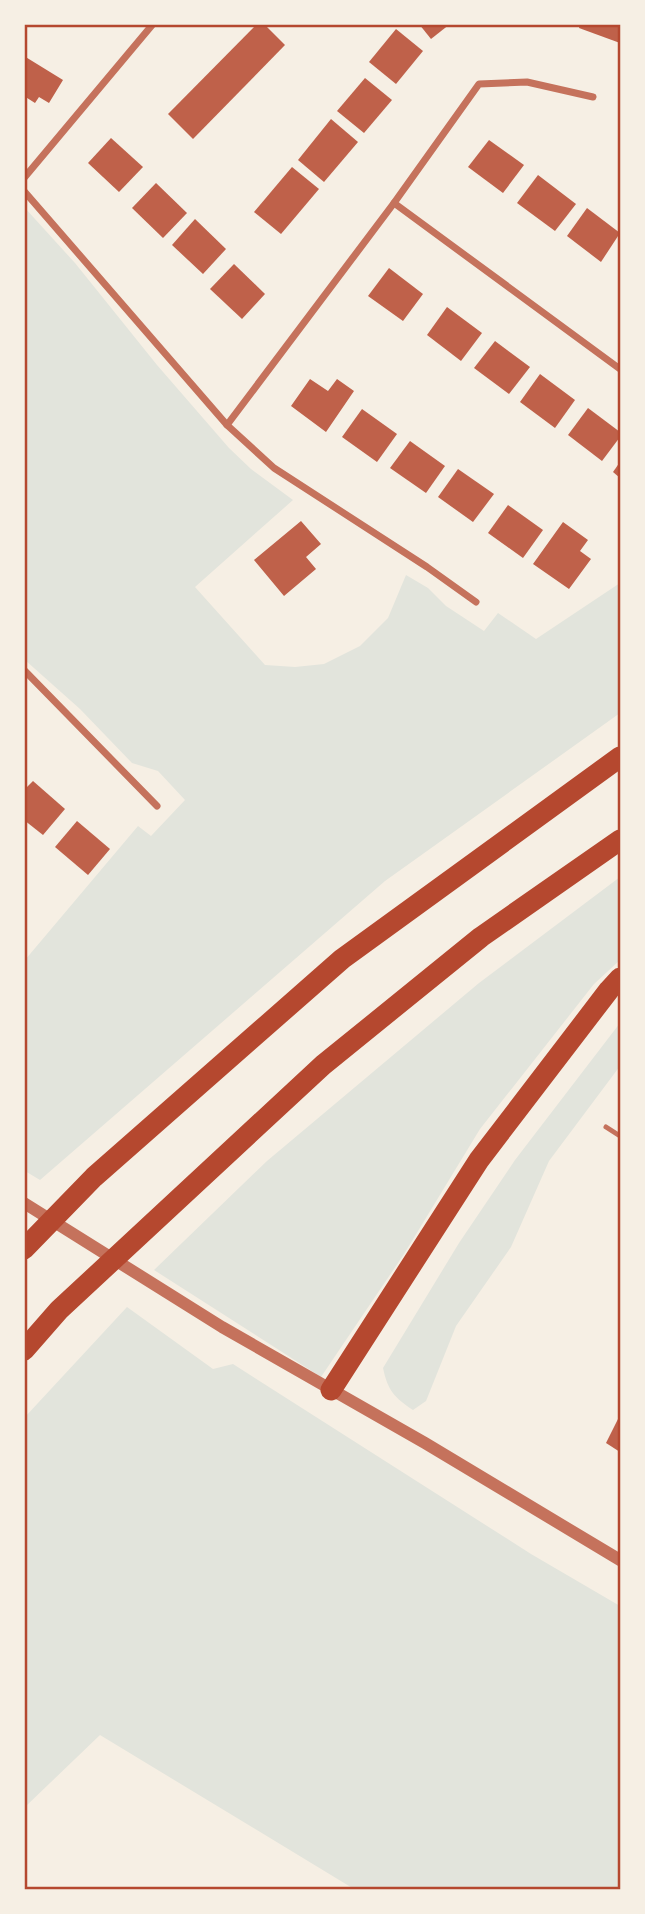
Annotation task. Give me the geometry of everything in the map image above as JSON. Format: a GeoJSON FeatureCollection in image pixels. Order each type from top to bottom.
{"type":"FeatureCollection","features":[{"type":"Feature","properties":{"kind":"highway"},"geometry":{"type":"LineString","coordinates":[[24,1249],[94,1177],[342,959],[621,757]]}},
{"type":"Feature","properties":{"kind":"highway"},"geometry":{"type":"LineString","coordinates":[[24,1350],[59,1310],[323,1065],[481,937],[621,840]]}},
{"type":"Feature","properties":{"kind":"highway"},"geometry":{"type":"LineString","coordinates":[[331,1390],[479,1160],[621,978]]}},
{"type":"Feature","properties":{"kind":"street"},"geometry":{"type":"LineString","coordinates":[[24,178],[153,24]]}},
{"type":"Feature","properties":{"kind":"street"},"geometry":{"type":"LineString","coordinates":[[227,425],[394,203],[479,84],[527,82],[593,97]]}},
{"type":"Feature","properties":{"kind":"street"},"geometry":{"type":"LineString","coordinates":[[24,191],[227,425],[274,468],[476,602]]}},
{"type":"Feature","properties":{"kind":"street"},"geometry":{"type":"LineString","coordinates":[[394,203],[621,369]]}},
{"type":"Feature","properties":{"kind":"street"},"geometry":{"type":"LineString","coordinates":[[24,670],[157,806]]}},
{"type":"Feature","properties":{"kind":"street"},"geometry":{"type":"LineString","coordinates":[[24,1203],[222,1326],[621,1559]]}},
{"type":"Feature","properties":{"kind":"lane"},"geometry":{"type":"LineString","coordinates":[[606,1128],[621,1136]]}},
{"type":"Feature","properties":{"kind":"shaded area"},"geometry":{"type":"Polygon","coordinates":[[[25,208],[75,263],[157,365],[229,448],[251,469],[293,500],[195,587],[265,665],[295,667],[324,664],[360,646],[388,618],[406,575],[428,588],[446,606],[484,631],[498,613],[536,639],[620,583],[620,713],[385,881],[40,1180],[25,1171],[25,960],[138,826],[151,836],[185,800],[158,771],[132,763],[80,709],[25,660],[25,208]]]}},
{"type":"Feature","properties":{"kind":"shaded area"},"geometry":{"type":"Polygon","coordinates":[[[620,877],[620,960],[594,984],[480,1129],[404,1254],[321,1377],[154,1270],[267,1161],[479,983],[620,877]]]}},
{"type":"Feature","properties":{"kind":"shaded area"},"geometry":{"type":"Polygon","coordinates":[[[620,1023],[620,1066],[549,1161],[511,1247],[456,1326],[426,1401],[413,1410],[393,1393],[383,1368],[459,1243],[515,1160],[620,1023]]]}},
{"type":"Feature","properties":{"kind":"shaded area"},"geometry":{"type":"Polygon","coordinates":[[[127,1307],[213,1369],[233,1364],[531,1554],[620,1606],[620,1889],[354,1889],[100,1735],[25,1807],[25,1417],[127,1307]]]}},
{"type":"Feature","properties":{"kind":"building"},"geometry":{"type":"Polygon","coordinates":[[[257,24],[264,24],[285,45],[193,139],[168,114],[257,24]]]}},
{"type":"Feature","properties":{"kind":"building"},"geometry":{"type":"Polygon","coordinates":[[[419,24],[450,24],[431,39],[419,24]]]}},
{"type":"Feature","properties":{"kind":"building"},"geometry":{"type":"Polygon","coordinates":[[[580,24],[620,24],[620,43],[579,28],[580,24]]]}},
{"type":"Feature","properties":{"kind":"building"},"geometry":{"type":"Polygon","coordinates":[[[396,29],[423,51],[396,84],[369,62],[396,29]]]}},
{"type":"Feature","properties":{"kind":"building"},"geometry":{"type":"Polygon","coordinates":[[[24,56],[63,80],[49,103],[39,97],[35,103],[24,96],[24,56]]]}},
{"type":"Feature","properties":{"kind":"building"},"geometry":{"type":"Polygon","coordinates":[[[365,78],[392,100],[364,133],[337,111],[365,78]]]}},
{"type":"Feature","properties":{"kind":"building"},"geometry":{"type":"Polygon","coordinates":[[[331,119],[358,142],[324,182],[298,160],[331,119]]]}},
{"type":"Feature","properties":{"kind":"building"},"geometry":{"type":"Polygon","coordinates":[[[111,138],[143,167],[119,192],[88,163],[111,138]]]}},
{"type":"Feature","properties":{"kind":"building"},"geometry":{"type":"Polygon","coordinates":[[[489,140],[524,165],[503,193],[468,167],[489,140]]]}},
{"type":"Feature","properties":{"kind":"building"},"geometry":{"type":"Polygon","coordinates":[[[292,167],[319,189],[281,234],[254,212],[292,167]]]}},
{"type":"Feature","properties":{"kind":"building"},"geometry":{"type":"Polygon","coordinates":[[[538,175],[576,204],[555,231],[517,203],[538,175]]]}},
{"type":"Feature","properties":{"kind":"building"},"geometry":{"type":"Polygon","coordinates":[[[156,183],[187,213],[163,238],[132,208],[156,183]]]}},
{"type":"Feature","properties":{"kind":"building"},"geometry":{"type":"Polygon","coordinates":[[[587,208],[620,233],[601,262],[567,236],[587,208]]]}},
{"type":"Feature","properties":{"kind":"building"},"geometry":{"type":"Polygon","coordinates":[[[195,219],[226,249],[203,274],[172,245],[195,219]]]}},
{"type":"Feature","properties":{"kind":"building"},"geometry":{"type":"Polygon","coordinates":[[[234,264],[265,294],[242,319],[210,289],[234,264]]]}},
{"type":"Feature","properties":{"kind":"building"},"geometry":{"type":"Polygon","coordinates":[[[389,268],[423,294],[403,321],[368,296],[389,268]]]}},
{"type":"Feature","properties":{"kind":"building"},"geometry":{"type":"Polygon","coordinates":[[[447,307],[482,333],[461,361],[427,335],[447,307]]]}},
{"type":"Feature","properties":{"kind":"building"},"geometry":{"type":"Polygon","coordinates":[[[495,341],[530,367],[509,394],[474,368],[495,341]]]}},
{"type":"Feature","properties":{"kind":"building"},"geometry":{"type":"Polygon","coordinates":[[[540,374],[575,400],[555,428],[520,402],[540,374]]]}},
{"type":"Feature","properties":{"kind":"building"},"geometry":{"type":"Polygon","coordinates":[[[310,379],[328,391],[337,379],[354,391],[326,432],[291,406],[310,379]]]}},
{"type":"Feature","properties":{"kind":"building"},"geometry":{"type":"Polygon","coordinates":[[[588,408],[620,432],[620,437],[602,461],[568,435],[588,408]]]}},
{"type":"Feature","properties":{"kind":"building"},"geometry":{"type":"Polygon","coordinates":[[[362,409],[397,434],[377,462],[342,437],[362,409]]]}},
{"type":"Feature","properties":{"kind":"building"},"geometry":{"type":"Polygon","coordinates":[[[410,441],[445,466],[426,493],[390,468],[410,441]]]}},
{"type":"Feature","properties":{"kind":"building"},"geometry":{"type":"Polygon","coordinates":[[[620,462],[620,478],[613,472],[620,462]]]}},
{"type":"Feature","properties":{"kind":"building"},"geometry":{"type":"Polygon","coordinates":[[[458,469],[494,494],[473,522],[438,497],[458,469]]]}},
{"type":"Feature","properties":{"kind":"building"},"geometry":{"type":"Polygon","coordinates":[[[508,505],[543,530],[523,558],[488,533],[508,505]]]}},
{"type":"Feature","properties":{"kind":"building"},"geometry":{"type":"Polygon","coordinates":[[[301,521],[321,544],[306,557],[316,569],[284,596],[254,560],[301,521]]]}},
{"type":"Feature","properties":{"kind":"building"},"geometry":{"type":"Polygon","coordinates":[[[563,522],[588,540],[580,551],[591,559],[569,589],[533,564],[563,522]]]}},
{"type":"Feature","properties":{"kind":"building"},"geometry":{"type":"Polygon","coordinates":[[[33,781],[65,809],[43,835],[24,820],[24,790],[33,781]]]}},
{"type":"Feature","properties":{"kind":"building"},"geometry":{"type":"Polygon","coordinates":[[[77,821],[110,849],[88,875],[55,847],[77,821]]]}},
{"type":"Feature","properties":{"kind":"building"},"geometry":{"type":"Polygon","coordinates":[[[620,1415],[620,1452],[606,1443],[620,1415]]]}}]}
